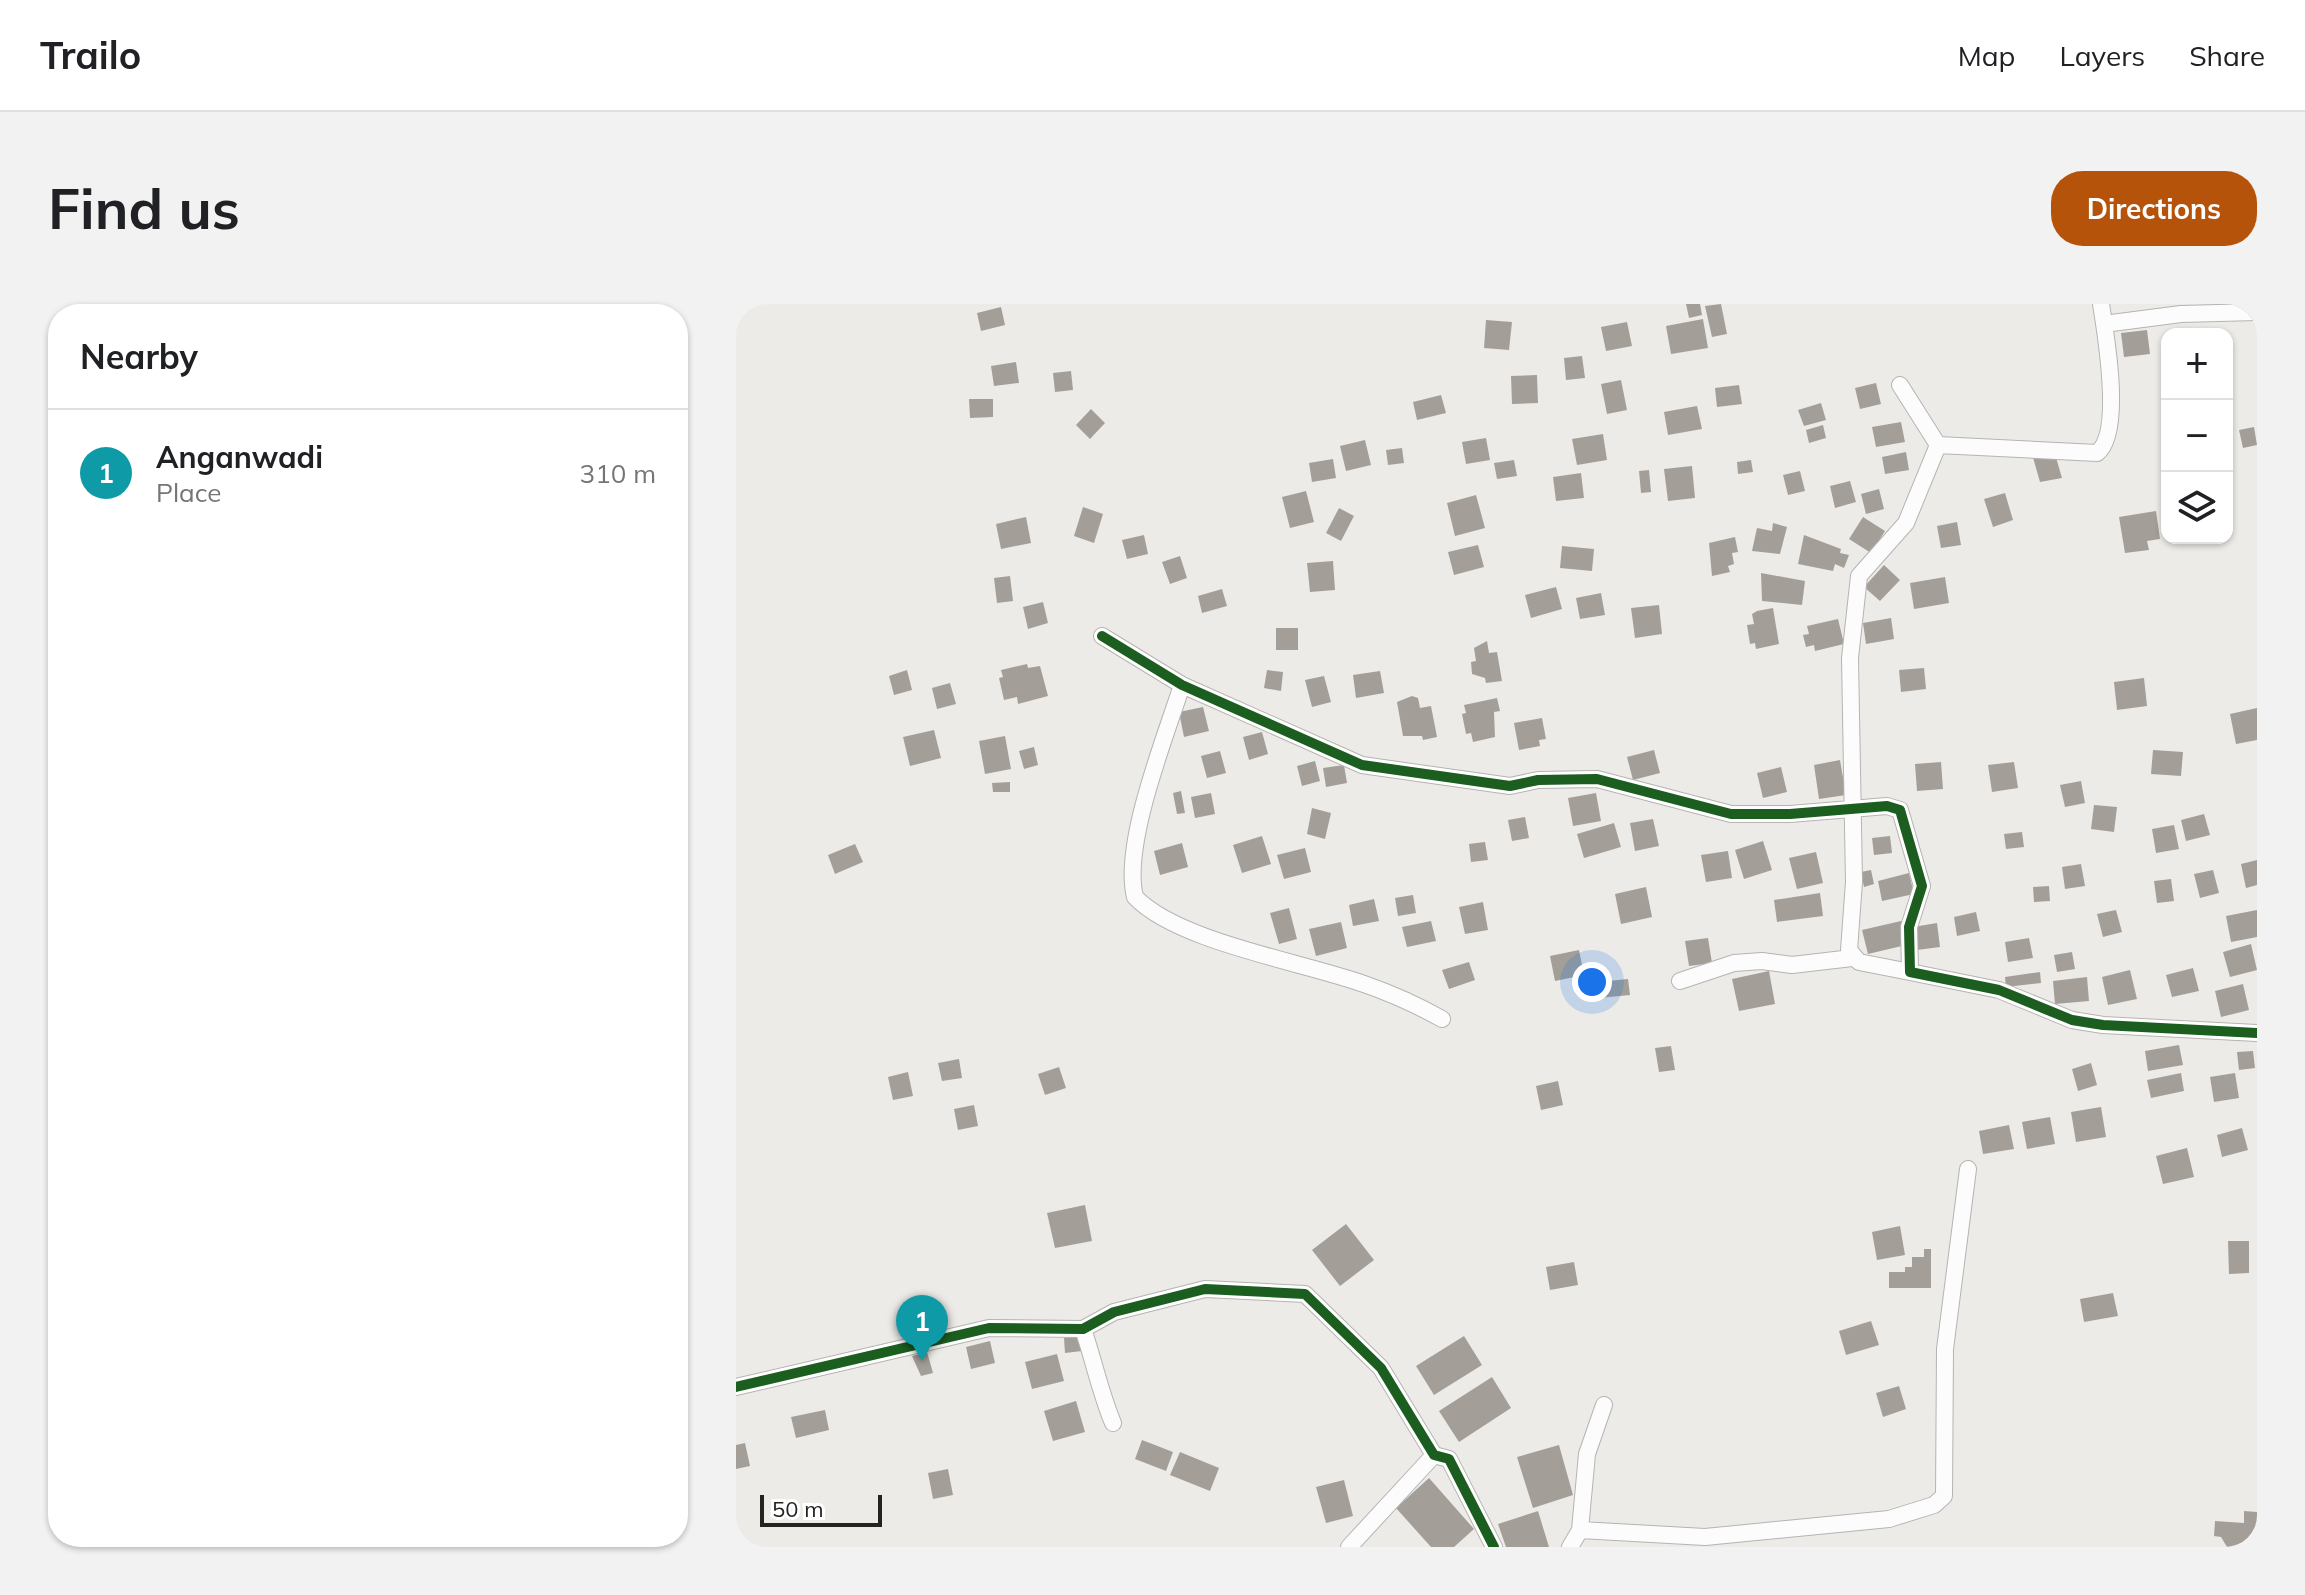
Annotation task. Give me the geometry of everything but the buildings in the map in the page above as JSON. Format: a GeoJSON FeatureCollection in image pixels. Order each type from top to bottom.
{"type":"FeatureCollection","features":[{"type":"Feature","properties":{"kind":"street"},"geometry":{"type":"LineString","coordinates":[[1938,445],[2097,453],[2104,447],[2112,421],[2101,304]]}},
{"type":"Feature","properties":{"kind":"street"},"geometry":{"type":"LineString","coordinates":[[2104,324],[2181,314],[2257,312]]}},
{"type":"Feature","properties":{"kind":"street"},"geometry":{"type":"LineString","coordinates":[[1900,385],[1938,445]]}},
{"type":"Feature","properties":{"kind":"street"},"geometry":{"type":"LineString","coordinates":[[1852,958],[1850,658],[1859,576],[1906,523],[1938,445]]}},
{"type":"Feature","properties":{"kind":"street"},"geometry":{"type":"LineString","coordinates":[[1102,636],[1182,685],[1362,765],[1510,786],[1538,780],[1597,779],[1731,814],[1790,814],[1880,805],[1900,810],[1922,886],[1909,927],[1910,972]]}},
{"type":"Feature","properties":{"kind":"street"},"geometry":{"type":"LineString","coordinates":[[1182,685],[1138,835],[1132,866],[1135,897],[1157,915],[1208,935],[1363,983],[1442,1019]]}},
{"type":"Feature","properties":{"kind":"street"},"geometry":{"type":"LineString","coordinates":[[1680,981],[1734,963],[1762,961],[1792,965],[1852,958],[1876,967],[1999,990],[2072,1020],[2087,1023],[2257,1033]]}},
{"type":"Feature","properties":{"kind":"street"},"geometry":{"type":"LineString","coordinates":[[1580,1530],[1705,1537],[1889,1519],[1934,1505],[1944,1496],[1945,1349],[1968,1169]]}},
{"type":"Feature","properties":{"kind":"street"},"geometry":{"type":"LineString","coordinates":[[736,1387],[989,1328],[1083,1329],[1114,1312],[1205,1289],[1305,1294],[1381,1368],[1434,1455],[1449,1459],[1494,1547]]}},
{"type":"Feature","properties":{"kind":"street"},"geometry":{"type":"LineString","coordinates":[[1083,1329],[1098,1374],[1098,1385],[1113,1423]]}},
{"type":"Feature","properties":{"kind":"street"},"geometry":{"type":"LineString","coordinates":[[1570,1547],[1580,1530],[1587,1454],[1604,1405]]}},
{"type":"Feature","properties":{"kind":"street"},"geometry":{"type":"LineString","coordinates":[[1349,1547],[1434,1455]]}},
{"type":"Feature","properties":{"kind":"cycle path"},"geometry":{"type":"LineString","coordinates":[[1102,636],[1182,685],[1362,765],[1510,786],[1538,780],[1597,779],[1731,814],[1790,814],[1887,806],[1900,810],[1922,886],[1909,927],[1910,972],[1999,990],[2072,1020],[2103,1025],[2257,1033]]}},
{"type":"Feature","properties":{"kind":"cycle path"},"geometry":{"type":"LineString","coordinates":[[736,1387],[989,1328],[1083,1329],[1114,1312],[1205,1289],[1305,1294],[1381,1368],[1434,1455],[1449,1459],[1494,1547]]}},
{"type":"Feature","properties":{"kind":"place","name":"Anganwadi"},"geometry":{"type":"Point","coordinates":[922,1361]}}]}
